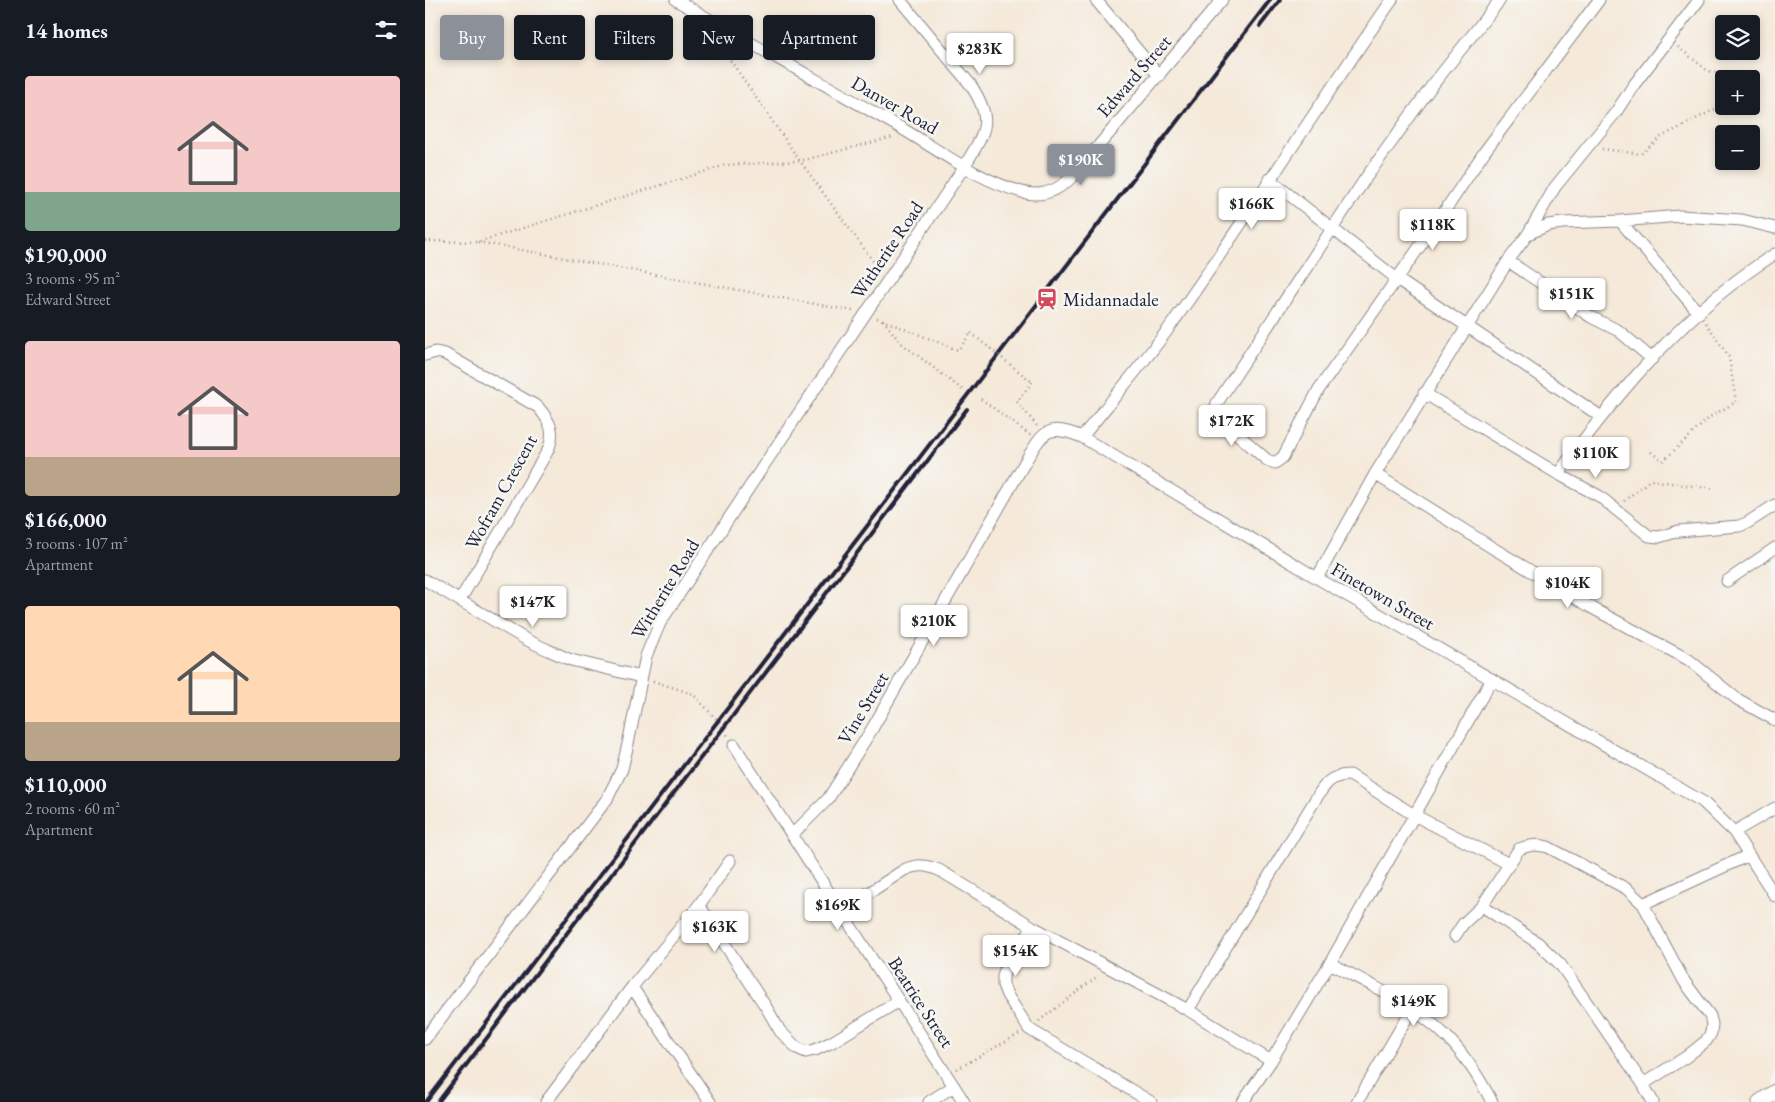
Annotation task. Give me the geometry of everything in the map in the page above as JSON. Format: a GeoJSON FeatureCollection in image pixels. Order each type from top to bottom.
{"type":"FeatureCollection","features":[{"type":"Feature","properties":{"kind":"street","name":"Danver Road"},"geometry":{"type":"LineString","coordinates":[[676,0],[909,133],[964,167]]}},
{"type":"Feature","properties":{"kind":"street","name":"Witherite Road"},"geometry":{"type":"LineString","coordinates":[[425,1039],[607,799],[622,769],[646,656],[660,624],[964,167],[984,130],[985,122],[982,105],[970,84],[900,0]]}},
{"type":"Feature","properties":{"kind":"street"},"geometry":{"type":"LineString","coordinates":[[1096,0],[1159,76]]}},
{"type":"Feature","properties":{"kind":"street","name":"Edward Street"},"geometry":{"type":"LineString","coordinates":[[964,167],[995,182],[1023,192],[1042,194],[1058,189],[1073,176],[1222,0]]}},
{"type":"Feature","properties":{"kind":"street"},"geometry":{"type":"LineString","coordinates":[[1082,437],[1167,330],[1392,0]]}},
{"type":"Feature","properties":{"kind":"street"},"geometry":{"type":"LineString","coordinates":[[1499,0],[1431,87],[1365,179],[1217,403],[1215,409],[1219,418],[1267,460],[1275,463],[1283,457],[1319,389],[1485,151],[1599,0]]}},
{"type":"Feature","properties":{"kind":"street"},"geometry":{"type":"LineString","coordinates":[[1317,578],[1375,474],[1508,261],[1528,234],[1555,187],[1699,0]]}},
{"type":"Feature","properties":{"kind":"street"},"geometry":{"type":"LineString","coordinates":[[1269,180],[1397,279],[1601,416]]}},
{"type":"Feature","properties":{"kind":"street"},"geometry":{"type":"LineString","coordinates":[[1528,234],[1548,225],[1563,223],[1680,216],[1743,220],[1775,228]]}},
{"type":"Feature","properties":{"kind":"street"},"geometry":{"type":"LineString","coordinates":[[1620,221],[1699,313]]}},
{"type":"Feature","properties":{"kind":"street"},"geometry":{"type":"LineString","coordinates":[[1558,474],[1601,416],[1652,359],[1720,292],[1775,254]]}},
{"type":"Feature","properties":{"kind":"street"},"geometry":{"type":"LineString","coordinates":[[1508,261],[1591,317],[1619,331],[1652,359]]}},
{"type":"Feature","properties":{"kind":"street","name":"Wofram Crescent"},"geometry":{"type":"LineString","coordinates":[[425,355],[436,352],[445,354],[530,402],[538,407],[548,418],[552,429],[552,442],[547,452],[460,600]]}},
{"type":"Feature","properties":{"kind":"street"},"geometry":{"type":"LineString","coordinates":[[1425,393],[1558,474],[1599,496],[1639,527],[1644,534],[1649,536],[1659,537],[1679,531],[1739,526],[1774,508]]}},
{"type":"Feature","properties":{"kind":"street","name":"Finetown Street"},"geometry":{"type":"LineString","coordinates":[[1041,437],[1052,430],[1065,431],[1082,437],[1317,578],[1703,802],[1734,832],[1775,896]]}},
{"type":"Feature","properties":{"kind":"street","name":"Vine Street"},"geometry":{"type":"LineString","coordinates":[[792,835],[828,799],[872,729],[1041,437]]}},
{"type":"Feature","properties":{"kind":"street"},"geometry":{"type":"LineString","coordinates":[[1375,474],[1586,604],[1689,660],[1737,699],[1775,720]]}},
{"type":"Feature","properties":{"kind":"street"},"geometry":{"type":"LineString","coordinates":[[1727,581],[1775,548]]}},
{"type":"Feature","properties":{"kind":"street"},"geometry":{"type":"LineString","coordinates":[[425,580],[527,640],[571,660],[641,677]]}},
{"type":"Feature","properties":{"kind":"street"},"geometry":{"type":"LineString","coordinates":[[1243,1102],[1271,1062],[1492,679]]}},
{"type":"Feature","properties":{"kind":"street","name":"Beatrice Street"},"geometry":{"type":"LineString","coordinates":[[734,746],[964,1102]]}},
{"type":"Feature","properties":{"kind":"street"},"geometry":{"type":"LineString","coordinates":[[1188,1010],[1315,800],[1332,778],[1340,775],[1350,775],[1414,815],[1509,864]]}},
{"type":"Feature","properties":{"kind":"street"},"geometry":{"type":"LineString","coordinates":[[1734,832],[1775,808]]}},
{"type":"Feature","properties":{"kind":"street"},"geometry":{"type":"LineString","coordinates":[[1455,936],[1463,924],[1482,906],[1519,849],[1529,845],[1538,844],[1549,847],[1627,890],[1643,904],[1685,981],[1710,1016],[1712,1024],[1711,1033],[1706,1041],[1687,1057],[1643,1084]]}},
{"type":"Feature","properties":{"kind":"street"},"geometry":{"type":"LineString","coordinates":[[1643,904],[1749,855]]}},
{"type":"Feature","properties":{"kind":"street"},"geometry":{"type":"LineString","coordinates":[[546,1102],[632,987],[699,905],[730,861]]}},
{"type":"Feature","properties":{"kind":"street"},"geometry":{"type":"LineString","coordinates":[[841,910],[904,870],[914,865],[926,865],[939,870],[1033,927],[1188,1010],[1271,1062]]}},
{"type":"Feature","properties":{"kind":"street"},"geometry":{"type":"LineString","coordinates":[[699,905],[780,1031],[797,1048],[807,1052],[815,1050],[899,1002]]}},
{"type":"Feature","properties":{"kind":"street"},"geometry":{"type":"LineString","coordinates":[[1482,906],[1538,942],[1560,964],[1643,1084],[1653,1102]]}},
{"type":"Feature","properties":{"kind":"street"},"geometry":{"type":"LineString","coordinates":[[1033,927],[1005,969],[1003,976],[1003,985],[1013,1006],[1029,1029],[1151,1102]]}},
{"type":"Feature","properties":{"kind":"street"},"geometry":{"type":"LineString","coordinates":[[1329,963],[1412,1009],[1436,1027],[1465,1058],[1492,1102]]}},
{"type":"Feature","properties":{"kind":"street"},"geometry":{"type":"LineString","coordinates":[[632,987],[710,1102]]}},
{"type":"Feature","properties":{"kind":"street"},"geometry":{"type":"LineString","coordinates":[[1357,1102],[1412,1009]]}},
{"type":"Feature","properties":{"kind":"street"},"geometry":{"type":"LineString","coordinates":[[929,1102],[954,1086]]}},
{"type":"Feature","properties":{"kind":"street"},"geometry":{"type":"LineString","coordinates":[[1759,1102],[1775,1092]]}},
{"type":"Feature","properties":{"kind":"path"},"geometry":{"type":"LineString","coordinates":[[1669,39],[1708,71],[1715,72]]}},
{"type":"Feature","properties":{"kind":"path"},"geometry":{"type":"LineString","coordinates":[[729,60],[887,282]]}},
{"type":"Feature","properties":{"kind":"path"},"geometry":{"type":"LineString","coordinates":[[1588,146],[1641,154],[1661,137],[1715,109]]}},
{"type":"Feature","properties":{"kind":"path"},"geometry":{"type":"LineString","coordinates":[[478,242],[726,165],[800,161],[909,133]]}},
{"type":"Feature","properties":{"kind":"path"},"geometry":{"type":"LineString","coordinates":[[425,241],[478,242],[866,313],[958,350],[971,333],[1032,382],[1017,402],[1041,437]]}},
{"type":"Feature","properties":{"kind":"path"},"geometry":{"type":"LineString","coordinates":[[1651,452],[1663,461],[1711,417],[1736,402],[1729,357],[1699,313]]}},
{"type":"Feature","properties":{"kind":"path"},"geometry":{"type":"LineString","coordinates":[[883,320],[900,342],[965,391]]}},
{"type":"Feature","properties":{"kind":"path"},"geometry":{"type":"LineString","coordinates":[[981,399],[1041,437]]}},
{"type":"Feature","properties":{"kind":"path"},"geometry":{"type":"LineString","coordinates":[[1615,508],[1650,480],[1714,490]]}},
{"type":"Feature","properties":{"kind":"path"},"geometry":{"type":"LineString","coordinates":[[641,677],[693,694],[723,727],[734,746]]}},
{"type":"Feature","properties":{"kind":"railway"},"geometry":{"type":"LineString","coordinates":[[426,1102],[1270,0]]}},
{"type":"Feature","properties":{"kind":"railway"},"geometry":{"type":"LineString","coordinates":[[1260,26],[1280,0]]}},
{"type":"Feature","properties":{"kind":"railway"},"geometry":{"type":"LineString","coordinates":[[438,1102],[967,409]]}},
{"type":"Feature","properties":{"kind":"place","name":"Midannadale"},"geometry":{"type":"Point","coordinates":[1047,299]}}]}
